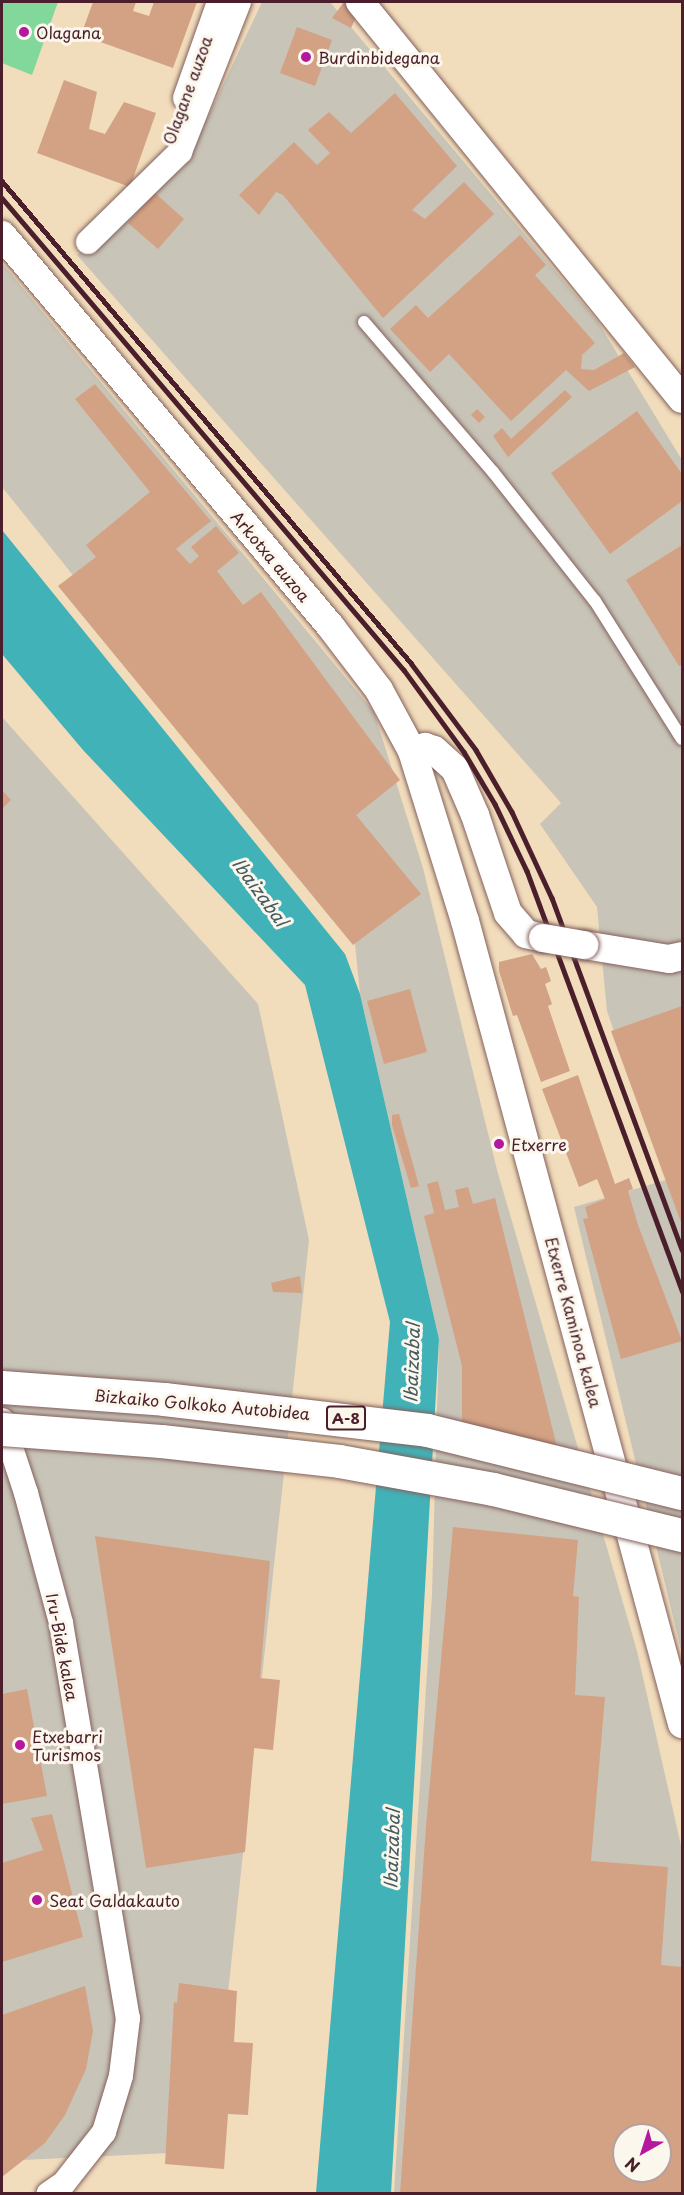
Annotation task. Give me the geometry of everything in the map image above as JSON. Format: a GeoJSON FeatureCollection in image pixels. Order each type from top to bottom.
{"type":"FeatureCollection","features":[{"type":"Feature","properties":{"kind":"highway","name":"Bizkaiko Golkoko Autobidea"},"geometry":{"type":"LineString","coordinates":[[2,1387],[164,1399],[427,1430],[682,1493]]}},
{"type":"Feature","properties":{"kind":"highway"},"geometry":{"type":"LineString","coordinates":[[2,1429],[161,1441],[339,1461],[493,1489],[682,1535]]}},
{"type":"Feature","properties":{"kind":"street","name":"Olagane auzoa"},"geometry":{"type":"LineString","coordinates":[[154,179],[219,2]]}},
{"type":"Feature","properties":{"kind":"street"},"geometry":{"type":"LineString","coordinates":[[88,242],[180,152],[239,2]]}},
{"type":"Feature","properties":{"kind":"street"},"geometry":{"type":"LineString","coordinates":[[360,2],[682,399]]}},
{"type":"Feature","properties":{"kind":"street","name":"Arkotxa auzoa"},"geometry":{"type":"LineString","coordinates":[[2,235],[331,627],[379,690],[412,751],[465,921]]}},
{"type":"Feature","properties":{"kind":"street"},"geometry":{"type":"LineString","coordinates":[[412,751],[425,747],[434,750],[455,769],[476,815],[507,913],[526,934],[669,958],[682,956]]}},
{"type":"Feature","properties":{"kind":"street","name":"Etxerre Kaminoa kalea"},"geometry":{"type":"LineString","coordinates":[[465,921],[682,1724]]}},
{"type":"Feature","properties":{"kind":"street","name":"Iru-Bide kalea"},"geometry":{"type":"LineString","coordinates":[[2,1419],[26,1492],[61,1623],[128,2018],[121,2076],[104,2132],[62,2190]]}},
{"type":"Feature","properties":{"kind":"lane"},"geometry":{"type":"LineString","coordinates":[[364,321],[494,472],[595,602],[682,739]]}},
{"type":"Feature","properties":{"kind":"shaded area"},"geometry":{"type":"Polygon","coordinates":[[[262,2],[330,2],[598,322],[682,460],[682,1654],[574,1207],[666,1180],[607,1011],[597,907],[540,824],[561,803],[77,255],[185,166],[262,2]]]}},
{"type":"Feature","properties":{"kind":"shaded area"},"geometry":{"type":"Polygon","coordinates":[[[2,263],[374,712],[423,868],[497,1170],[637,1651],[682,1850],[682,2193],[394,2193],[432,1594],[439,1339],[360,994],[353,923],[2,487],[2,263]]]}},
{"type":"Feature","properties":{"kind":"shaded area"},"geometry":{"type":"Polygon","coordinates":[[[2,717],[258,1004],[309,1240],[211,2151],[2,2161],[2,717]]]}},
{"type":"Feature","properties":{"kind":"green space","name":"Olagana"},"geometry":{"type":"Polygon","coordinates":[[[2,2],[58,2],[32,75],[2,63],[2,2]]]}},
{"type":"Feature","properties":{"kind":"water","name":"Ibaizabal"},"geometry":{"type":"Polygon","coordinates":[[[2,530],[345,954],[360,994],[439,1339],[391,2193],[316,2193],[390,1322],[305,985],[83,750],[2,654],[2,530]]]}},
{"type":"Feature","properties":{"kind":"building"},"geometry":{"type":"Polygon","coordinates":[[[93,2],[136,2],[133,11],[149,16],[154,2],[197,2],[173,68],[81,35],[93,2]]]}},
{"type":"Feature","properties":{"kind":"building"},"geometry":{"type":"Polygon","coordinates":[[[344,2],[356,17],[351,28],[332,18],[344,2]]]}},
{"type":"Feature","properties":{"kind":"building","name":"Burdinbidegana"},"geometry":{"type":"Polygon","coordinates":[[[297,27],[332,40],[315,86],[280,73],[297,27]]]}},
{"type":"Feature","properties":{"kind":"building"},"geometry":{"type":"Polygon","coordinates":[[[64,80],[97,92],[89,129],[105,134],[124,102],[156,113],[130,187],[37,153],[64,80]]]}},
{"type":"Feature","properties":{"kind":"building"},"geometry":{"type":"Polygon","coordinates":[[[395,93],[457,166],[412,210],[425,219],[464,182],[494,214],[383,318],[283,195],[276,192],[259,215],[239,195],[294,142],[317,165],[330,153],[308,130],[329,112],[351,133],[395,93]]]}},
{"type":"Feature","properties":{"kind":"building"},"geometry":{"type":"Polygon","coordinates":[[[155,193],[184,219],[158,249],[128,223],[155,193]]]}},
{"type":"Feature","properties":{"kind":"building"},"geometry":{"type":"Polygon","coordinates":[[[520,235],[546,265],[535,275],[595,343],[582,355],[581,369],[594,370],[624,353],[635,367],[589,391],[566,370],[511,421],[449,354],[430,372],[390,329],[416,305],[428,318],[520,235]]]}},
{"type":"Feature","properties":{"kind":"building"},"geometry":{"type":"Polygon","coordinates":[[[95,384],[211,521],[176,549],[190,564],[199,556],[191,547],[216,526],[239,553],[217,571],[243,605],[261,592],[400,780],[356,815],[421,894],[353,945],[58,586],[96,557],[86,545],[150,492],[75,399],[95,384]]]}},
{"type":"Feature","properties":{"kind":"building"},"geometry":{"type":"Polygon","coordinates":[[[565,390],[572,397],[508,457],[493,436],[502,428],[511,439],[565,390]]]}},
{"type":"Feature","properties":{"kind":"building"},"geometry":{"type":"Polygon","coordinates":[[[477,409],[485,417],[479,423],[471,415],[477,409]]]}},
{"type":"Feature","properties":{"kind":"building"},"geometry":{"type":"Polygon","coordinates":[[[637,411],[682,474],[682,501],[610,554],[551,473],[637,411]]]}},
{"type":"Feature","properties":{"kind":"building"},"geometry":{"type":"Polygon","coordinates":[[[682,545],[682,664],[679,666],[626,580],[682,545]]]}},
{"type":"Feature","properties":{"kind":"building"},"geometry":{"type":"Polygon","coordinates":[[[2,790],[11,800],[2,809],[2,790]]]}},
{"type":"Feature","properties":{"kind":"building"},"geometry":{"type":"Polygon","coordinates":[[[532,954],[541,969],[546,967],[551,981],[545,984],[552,1004],[548,1006],[570,1071],[541,1082],[517,1015],[513,1016],[499,971],[499,962],[532,954]]]}},
{"type":"Feature","properties":{"kind":"building"},"geometry":{"type":"Polygon","coordinates":[[[410,989],[427,1052],[384,1064],[367,1001],[410,989]]]}},
{"type":"Feature","properties":{"kind":"building"},"geometry":{"type":"Polygon","coordinates":[[[682,1006],[682,1225],[611,1031],[682,1006]]]}},
{"type":"Feature","properties":{"kind":"building"},"geometry":{"type":"Polygon","coordinates":[[[578,1075],[615,1184],[629,1178],[633,1189],[628,1191],[638,1225],[682,1341],[621,1359],[583,1219],[588,1218],[585,1207],[605,1199],[597,1179],[579,1187],[542,1089],[578,1075]]]}},
{"type":"Feature","properties":{"kind":"building"},"geometry":{"type":"Polygon","coordinates":[[[399,1114],[419,1186],[411,1188],[392,1125],[392,1115],[399,1114]]]}},
{"type":"Feature","properties":{"kind":"building"},"geometry":{"type":"Polygon","coordinates":[[[438,1181],[445,1210],[459,1207],[455,1190],[468,1187],[473,1204],[495,1198],[558,1451],[462,1430],[462,1366],[424,1216],[434,1213],[427,1184],[438,1181]]]}},
{"type":"Feature","properties":{"kind":"building"},"geometry":{"type":"Polygon","coordinates":[[[300,1276],[302,1293],[273,1292],[271,1283],[300,1276]]]}},
{"type":"Feature","properties":{"kind":"building"},"geometry":{"type":"Polygon","coordinates":[[[453,1527],[578,1540],[573,1596],[579,1597],[575,1695],[605,1697],[591,1861],[668,1867],[661,1965],[682,1967],[682,2194],[400,2194],[426,1826],[453,1527]]]}},
{"type":"Feature","properties":{"kind":"building"},"geometry":{"type":"Polygon","coordinates":[[[95,1536],[270,1561],[260,1678],[280,1680],[273,1750],[254,1748],[245,1852],[146,1868],[95,1536]]]}},
{"type":"Feature","properties":{"kind":"building","name":"Etxebarri Turismos"},"geometry":{"type":"Polygon","coordinates":[[[27,1689],[47,1796],[2,1804],[2,1694],[27,1689]]]}},
{"type":"Feature","properties":{"kind":"building","name":"Seat Galdakauto"},"geometry":{"type":"Polygon","coordinates":[[[52,1814],[83,1937],[2,1962],[2,1863],[43,1850],[31,1818],[52,1814]]]}},
{"type":"Feature","properties":{"kind":"building"},"geometry":{"type":"Polygon","coordinates":[[[179,1983],[237,1991],[234,2042],[253,2043],[248,2115],[228,2114],[224,2169],[165,2164],[174,2002],[177,2003],[179,1983]]]}},
{"type":"Feature","properties":{"kind":"building"},"geometry":{"type":"Polygon","coordinates":[[[85,1986],[93,2031],[86,2069],[65,2115],[45,2143],[2,2177],[2,2015],[85,1986]]]}},
{"type":"Feature","properties":{"kind":"railway"},"geometry":{"type":"LineString","coordinates":[[2,181],[411,663],[476,750],[512,812],[552,898],[682,1250]]}},
{"type":"Feature","properties":{"kind":"railway"},"geometry":{"type":"LineString","coordinates":[[2,198],[404,670],[464,752],[495,804],[527,871],[682,1291]]}},
{"type":"Feature","properties":{"kind":"place","name":"Olagana"},"geometry":{"type":"Point","coordinates":[24,32]}},
{"type":"Feature","properties":{"kind":"place","name":"Burdinbidegana"},"geometry":{"type":"Point","coordinates":[306,57]}},
{"type":"Feature","properties":{"kind":"place","name":"Etxerre"},"geometry":{"type":"Point","coordinates":[499,1144]}},
{"type":"Feature","properties":{"kind":"place","name":"Etxebarri Turismos"},"geometry":{"type":"Point","coordinates":[20,1745]}},
{"type":"Feature","properties":{"kind":"place","name":"Seat Galdakauto"},"geometry":{"type":"Point","coordinates":[37,1900]}}]}
